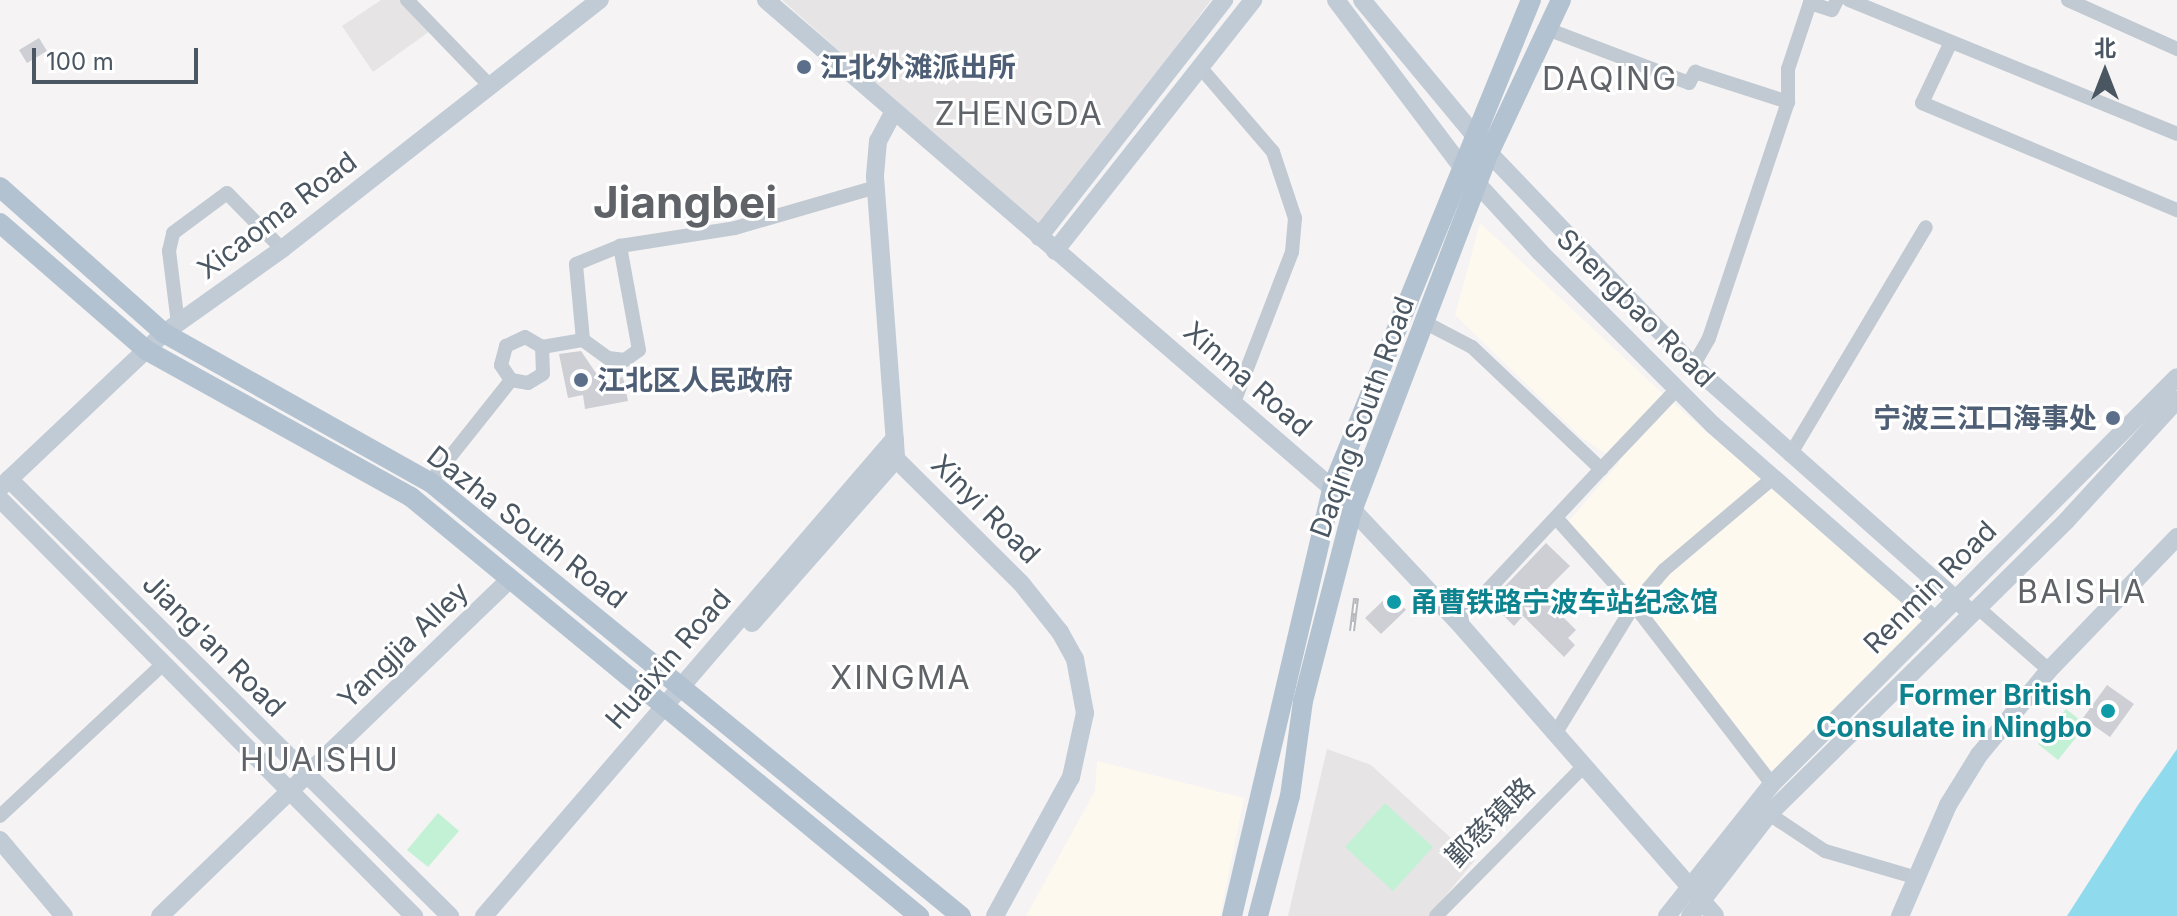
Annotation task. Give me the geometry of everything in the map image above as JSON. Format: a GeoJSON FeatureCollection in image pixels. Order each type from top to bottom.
{"type":"FeatureCollection","features":[{"type":"Feature","properties":{"kind":"main road","name":"Daqing South Road"},"geometry":{"type":"LineString","coordinates":[[1258,916],[1290,796],[1303,701],[1352,511],[1489,153],[1561,0]]}},
{"type":"Feature","properties":{"kind":"main road","name":"Daqing South Road"},"geometry":{"type":"LineString","coordinates":[[1232,916],[1332,488],[1527,2]]}},
{"type":"Feature","properties":{"kind":"main road","name":"Dazha South Road"},"geometry":{"type":"LineString","coordinates":[[0,187],[171,328],[430,482],[687,688],[961,916]]}},
{"type":"Feature","properties":{"kind":"main road","name":"Dazha South Road"},"geometry":{"type":"LineString","coordinates":[[0,223],[146,350],[411,497],[919,916]]}},
{"type":"Feature","properties":{"kind":"street"},"geometry":{"type":"LineString","coordinates":[[407,0],[489,85]]}},
{"type":"Feature","properties":{"kind":"street","name":"Xicaoma Road"},"geometry":{"type":"LineString","coordinates":[[4,483],[171,328],[282,249],[600,0]]}},
{"type":"Feature","properties":{"kind":"street","name":"Xinma Road"},"geometry":{"type":"LineString","coordinates":[[766,0],[893,113],[1332,488],[1458,622],[1715,916]]}},
{"type":"Feature","properties":{"kind":"street"},"geometry":{"type":"LineString","coordinates":[[1039,237],[1224,0]]}},
{"type":"Feature","properties":{"kind":"street"},"geometry":{"type":"LineString","coordinates":[[1055,251],[1253,0]]}},
{"type":"Feature","properties":{"kind":"street","name":"Shengbao Road"},"geometry":{"type":"LineString","coordinates":[[1336,0],[1478,186],[1677,389],[1935,620]]}},
{"type":"Feature","properties":{"kind":"street","name":"Shengbao Road"},"geometry":{"type":"LineString","coordinates":[[1362,0],[1474,130],[1489,153],[1693,366],[1954,598],[1974,610]]}},
{"type":"Feature","properties":{"kind":"street"},"geometry":{"type":"LineString","coordinates":[[1693,366],[1709,338],[1788,102],[1788,69],[1810,3],[1832,10],[1837,0]]}},
{"type":"Feature","properties":{"kind":"street"},"geometry":{"type":"LineString","coordinates":[[1849,0],[1950,44],[2177,134]]}},
{"type":"Feature","properties":{"kind":"street"},"geometry":{"type":"LineString","coordinates":[[2068,0],[2177,49]]}},
{"type":"Feature","properties":{"kind":"street"},"geometry":{"type":"LineString","coordinates":[[1547,29],[1689,83],[1695,72],[1788,102]]}},
{"type":"Feature","properties":{"kind":"street"},"geometry":{"type":"LineString","coordinates":[[1950,44],[1922,103],[2177,210]]}},
{"type":"Feature","properties":{"kind":"street"},"geometry":{"type":"LineString","coordinates":[[1200,67],[1273,152],[1295,218],[1292,252],[1234,402]]}},
{"type":"Feature","properties":{"kind":"street","name":"Xinyi Road"},"geometry":{"type":"LineString","coordinates":[[893,113],[878,141],[876,187],[896,459],[1031,594],[1060,632],[1078,674],[1083,742],[995,916]]}},
{"type":"Feature","properties":{"kind":"street"},"geometry":{"type":"LineString","coordinates":[[583,340],[576,264],[620,246],[735,228],[876,187]]}},
{"type":"Feature","properties":{"kind":"street"},"geometry":{"type":"LineString","coordinates":[[171,328],[169,251],[173,233],[227,193],[282,249]]}},
{"type":"Feature","properties":{"kind":"street"},"geometry":{"type":"LineString","coordinates":[[1790,455],[1926,227]]}},
{"type":"Feature","properties":{"kind":"street"},"geometry":{"type":"LineString","coordinates":[[542,347],[543,374],[528,383],[511,380],[501,365],[506,346],[525,337],[542,347],[583,340],[608,358],[625,360],[639,350],[620,246]]}},
{"type":"Feature","properties":{"kind":"street"},"geometry":{"type":"LineString","coordinates":[[1426,323],[1472,347],[1601,469]]}},
{"type":"Feature","properties":{"kind":"street","name":"Renmin Road"},"geometry":{"type":"LineString","coordinates":[[1667,916],[1686,885],[1772,784],[1954,598],[2054,507],[2177,377]]}},
{"type":"Feature","properties":{"kind":"street"},"geometry":{"type":"LineString","coordinates":[[430,482],[511,380]]}},
{"type":"Feature","properties":{"kind":"street"},"geometry":{"type":"LineString","coordinates":[[1458,622],[1558,520],[1601,469],[1677,389]]}},
{"type":"Feature","properties":{"kind":"street","name":"Renmin Road"},"geometry":{"type":"LineString","coordinates":[[1690,916],[1700,898],[1769,814],[1974,610],[2177,400]]}},
{"type":"Feature","properties":{"kind":"street","name":"Huaixin Road"},"geometry":{"type":"LineString","coordinates":[[494,916],[895,438]]}},
{"type":"Feature","properties":{"kind":"street","name":"Huaixin Road"},"geometry":{"type":"LineString","coordinates":[[687,688],[896,459]]}},
{"type":"Feature","properties":{"kind":"street"},"geometry":{"type":"LineString","coordinates":[[1555,734],[1634,605],[1664,570],[1774,477]]}},
{"type":"Feature","properties":{"kind":"street","name":"Jiang'an Road"},"geometry":{"type":"LineString","coordinates":[[4,483],[450,916]]}},
{"type":"Feature","properties":{"kind":"street","name":"Jiang'an Road"},"geometry":{"type":"LineString","coordinates":[[0,499],[290,795],[414,916]]}},
{"type":"Feature","properties":{"kind":"street"},"geometry":{"type":"LineString","coordinates":[[1558,520],[1634,605],[1772,784]]}},
{"type":"Feature","properties":{"kind":"street"},"geometry":{"type":"LineString","coordinates":[[1900,916],[1914,877],[1979,755],[2049,670],[2177,537]]}},
{"type":"Feature","properties":{"kind":"street","name":"Yangjia Alley"},"geometry":{"type":"LineString","coordinates":[[160,916],[290,795],[510,579]]}},
{"type":"Feature","properties":{"kind":"street"},"geometry":{"type":"LineString","coordinates":[[1974,610],[2049,670]]}},
{"type":"Feature","properties":{"kind":"street"},"geometry":{"type":"LineString","coordinates":[[0,816],[162,665]]}},
{"type":"Feature","properties":{"kind":"street","name":"Huaixin Road"},"geometry":{"type":"LineString","coordinates":[[484,916],[669,709]]}},
{"type":"Feature","properties":{"kind":"street","name":"鄞慈镇路"},"geometry":{"type":"LineString","coordinates":[[1436,916],[1583,767]]}},
{"type":"Feature","properties":{"kind":"street"},"geometry":{"type":"LineString","coordinates":[[1769,814],[1825,851],[1914,877]]}},
{"type":"Feature","properties":{"kind":"street"},"geometry":{"type":"LineString","coordinates":[[0,840],[64,916]]}},
{"type":"Feature","properties":{"kind":"street"},"geometry":{"type":"LineString","coordinates":[[0,852],[51,916]]}},
{"type":"Feature","properties":{"kind":"shaded area"},"geometry":{"type":"Polygon","coordinates":[[[381,0],[403,0],[430,31],[373,72],[342,26],[381,0]]]}},
{"type":"Feature","properties":{"kind":"shaded area"},"geometry":{"type":"Polygon","coordinates":[[[782,0],[1211,0],[1041,230],[782,0]]]}},
{"type":"Feature","properties":{"kind":"shaded area"},"geometry":{"type":"Polygon","coordinates":[[[1480,223],[1665,396],[1928,623],[1773,773],[1625,583],[1568,522],[1619,463],[1580,436],[1455,315],[1480,223]]]}},
{"type":"Feature","properties":{"kind":"shaded area"},"geometry":{"type":"Polygon","coordinates":[[[1327,749],[1371,765],[1475,860],[1429,916],[1288,916],[1327,749]]]}},
{"type":"Feature","properties":{"kind":"shaded area"},"geometry":{"type":"Polygon","coordinates":[[[1097,761],[1244,798],[1220,916],[1026,916],[1095,791],[1097,761]]]}},
{"type":"Feature","properties":{"kind":"green space"},"geometry":{"type":"Polygon","coordinates":[[[2066,709],[2086,725],[2058,760],[2038,744],[2066,709]]]}},
{"type":"Feature","properties":{"kind":"green space"},"geometry":{"type":"Polygon","coordinates":[[[1385,803],[1433,847],[1393,891],[1345,847],[1385,803]]]}},
{"type":"Feature","properties":{"kind":"green space"},"geometry":{"type":"Polygon","coordinates":[[[438,813],[459,831],[428,867],[407,850],[438,813]]]}},
{"type":"Feature","properties":{"kind":"water"},"geometry":{"type":"Polygon","coordinates":[[[2177,749],[2177,916],[2067,916],[2138,805],[2177,749]]]}},
{"type":"Feature","properties":{"kind":"building"},"geometry":{"type":"Polygon","coordinates":[[[39,38],[47,51],[27,63],[19,50],[39,38]]]}},
{"type":"Feature","properties":{"kind":"building","name":"江北区人民政府"},"geometry":{"type":"Polygon","coordinates":[[[581,351],[602,382],[623,377],[628,401],[585,409],[583,395],[568,398],[559,354],[581,351]]]}},
{"type":"Feature","properties":{"kind":"building"},"geometry":{"type":"Polygon","coordinates":[[[1546,543],[1570,566],[1541,595],[1576,630],[1568,638],[1575,645],[1564,657],[1523,616],[1514,626],[1490,602],[1546,543]]]}},
{"type":"Feature","properties":{"kind":"building"},"geometry":{"type":"Polygon","coordinates":[[[1391,593],[1406,610],[1381,634],[1365,618],[1391,593]]]}},
{"type":"Feature","properties":{"kind":"building","name":"Former British Consulate in Ningbo"},"geometry":{"type":"Polygon","coordinates":[[[2107,685],[2134,704],[2110,737],[2083,718],[2107,685]]]}},
{"type":"Feature","properties":{"kind":"railway"},"geometry":{"type":"LineString","coordinates":[[1352,631],[1356,598]]}},
{"type":"Feature","properties":{"kind":"place","name":"江北外滩派出所"},"geometry":{"type":"Point","coordinates":[804,67]}},
{"type":"Feature","properties":{"kind":"place","name":"江北区人民政府"},"geometry":{"type":"Point","coordinates":[581,380]}},
{"type":"Feature","properties":{"kind":"place","name":"宁波三江口海事处"},"geometry":{"type":"Point","coordinates":[2113,418]}},
{"type":"Feature","properties":{"kind":"place","name":"甬曹铁路宁波车站纪念馆"},"geometry":{"type":"Point","coordinates":[1394,602]}},
{"type":"Feature","properties":{"kind":"place","name":"Former British Consulate in Ningbo"},"geometry":{"type":"Point","coordinates":[2108,711]}},
{"type":"Feature","properties":{"kind":"district","name":"DAQING"},"geometry":{"type":"Point","coordinates":[1610,79]}},
{"type":"Feature","properties":{"kind":"district","name":"ZHENGDA"},"geometry":{"type":"Point","coordinates":[1019,114]}},
{"type":"Feature","properties":{"kind":"district","name":"Jiangbei"},"geometry":{"type":"Point","coordinates":[685,202]}},
{"type":"Feature","properties":{"kind":"district","name":"BAISHA"},"geometry":{"type":"Point","coordinates":[2082,592]}},
{"type":"Feature","properties":{"kind":"district","name":"XINGMA"},"geometry":{"type":"Point","coordinates":[901,678]}},
{"type":"Feature","properties":{"kind":"district","name":"HUAISHU"},"geometry":{"type":"Point","coordinates":[320,760]}}]}
